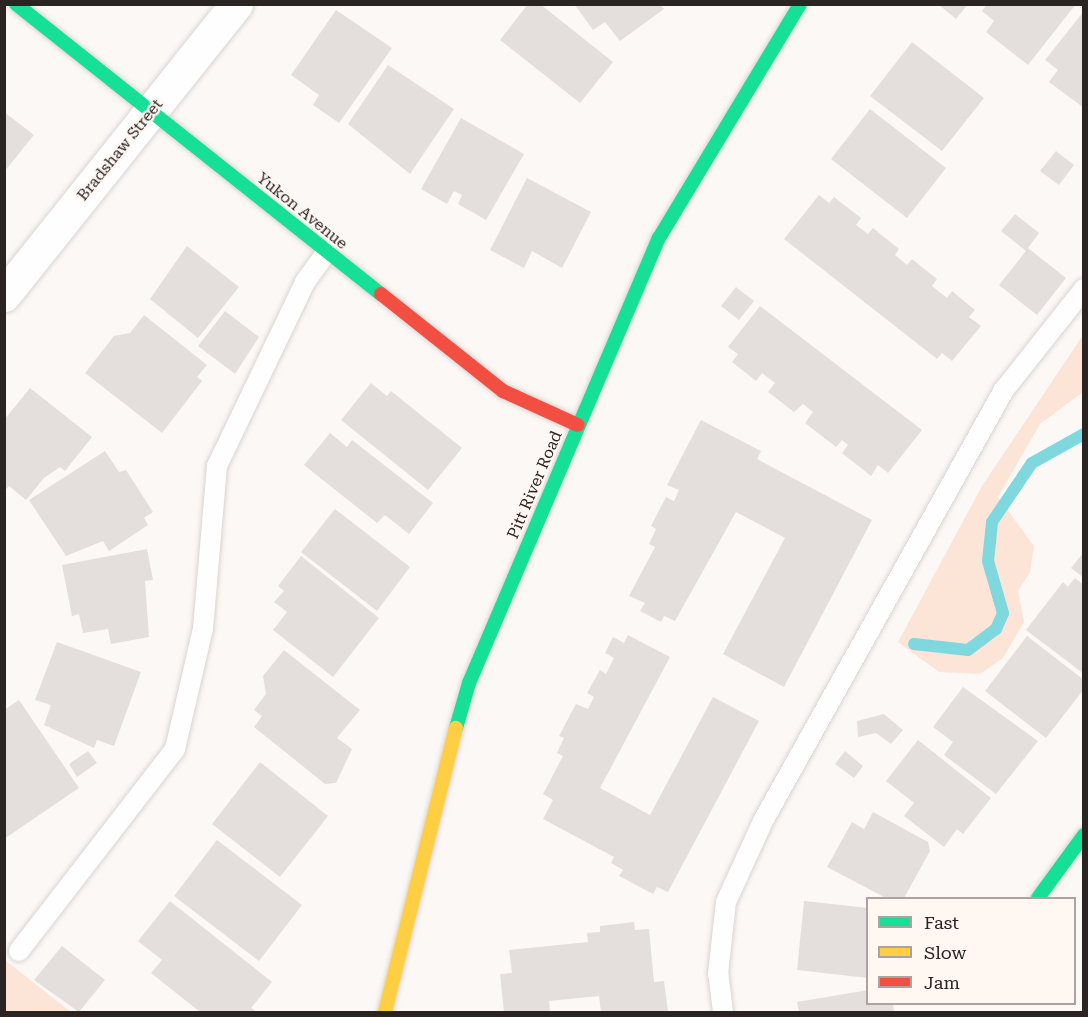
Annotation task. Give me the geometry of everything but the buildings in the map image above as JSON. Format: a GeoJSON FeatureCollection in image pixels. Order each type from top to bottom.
{"type":"FeatureCollection","features":[{"type":"Feature","properties":{"kind":"main road","name":"Yukon Avenue"},"geometry":{"type":"LineString","coordinates":[[16,4],[503,391],[578,425]]}},
{"type":"Feature","properties":{"kind":"main road","name":"Pitt River Road"},"geometry":{"type":"LineString","coordinates":[[385,1012],[432,806],[468,683],[578,425],[690,179],[800,4]]}},
{"type":"Feature","properties":{"kind":"main road"},"geometry":{"type":"LineString","coordinates":[[1039,897],[1083,835]]}},
{"type":"Feature","properties":{"kind":"street","name":"Bradshaw Street"},"geometry":{"type":"LineString","coordinates":[[4,295],[236,4]]}},
{"type":"Feature","properties":{"kind":"lane"},"geometry":{"type":"LineString","coordinates":[[19,951],[175,749],[203,629],[217,465],[304,282],[327,252]]}},
{"type":"Feature","properties":{"kind":"lane"},"geometry":{"type":"LineString","coordinates":[[723,1012],[718,974],[726,902],[763,821],[1005,390],[1083,289]]}},
{"type":"Feature","properties":{"kind":"shaded area"},"geometry":{"type":"Polygon","coordinates":[[[1083,335],[1083,392],[1040,424],[998,497],[1034,546],[1030,572],[1018,591],[1024,622],[1003,658],[980,674],[939,672],[898,642],[982,486],[1083,335]]]}},
{"type":"Feature","properties":{"kind":"shaded area"},"geometry":{"type":"Polygon","coordinates":[[[5,960],[71,1012],[5,1012],[5,960]]]}},
{"type":"Feature","properties":{"kind":"waterway"},"geometry":{"type":"LineString","coordinates":[[914,644],[968,650],[996,629],[1003,613],[988,561],[992,522],[1032,463],[1084,434]]}},
{"type":"Feature","properties":{"kind":"traffic: fast"},"geometry":{"type":"LineString","coordinates":[[16,4],[381,294]]}},
{"type":"Feature","properties":{"kind":"traffic: fast"},"geometry":{"type":"LineString","coordinates":[[456,728],[469,683],[659,238],[800,4]]}},
{"type":"Feature","properties":{"kind":"traffic: fast"},"geometry":{"type":"LineString","coordinates":[[1039,897],[1084,835]]}},
{"type":"Feature","properties":{"kind":"traffic: slow"},"geometry":{"type":"LineString","coordinates":[[385,1012],[456,728]]}},
{"type":"Feature","properties":{"kind":"traffic: jam"},"geometry":{"type":"LineString","coordinates":[[381,294],[503,391],[578,425]]}}]}
